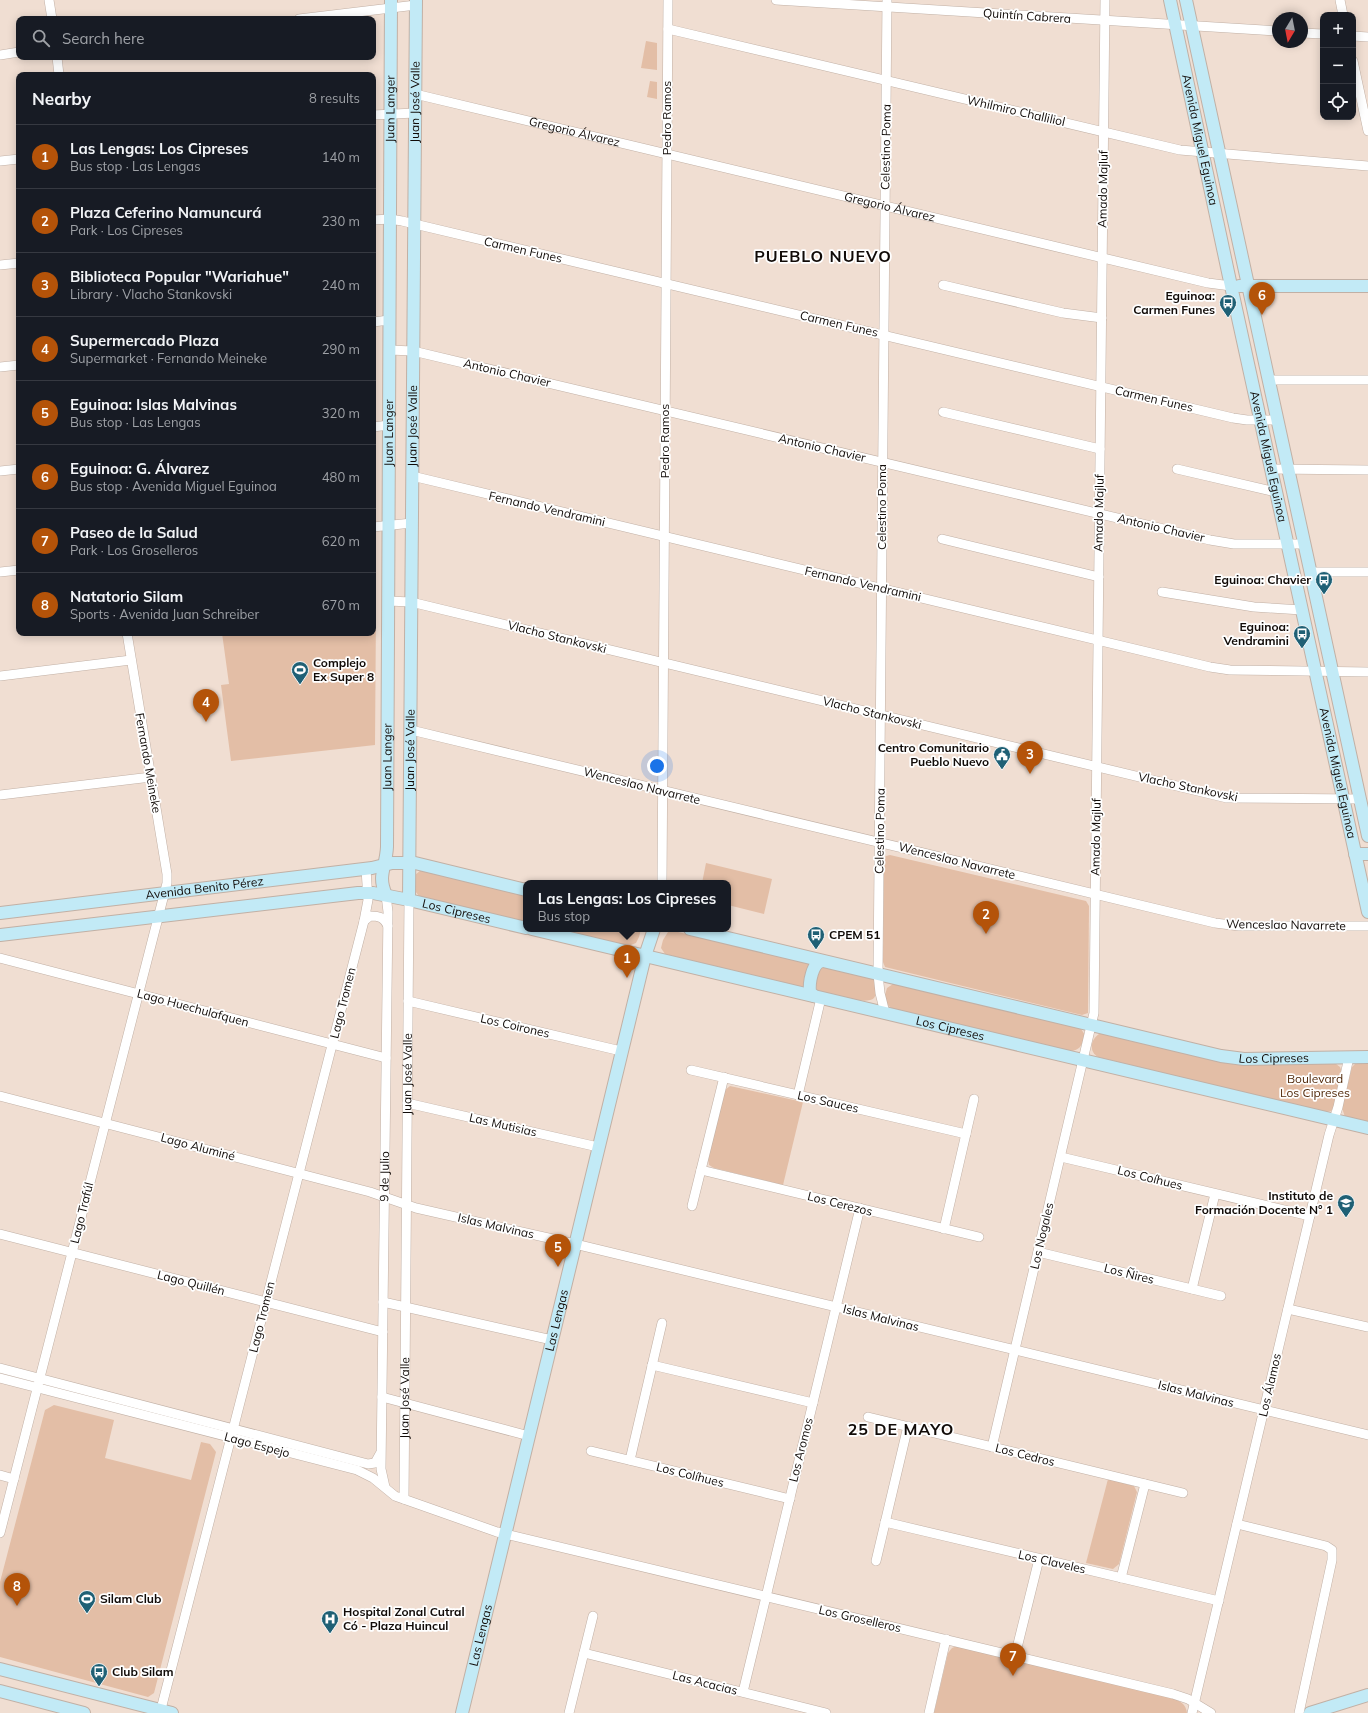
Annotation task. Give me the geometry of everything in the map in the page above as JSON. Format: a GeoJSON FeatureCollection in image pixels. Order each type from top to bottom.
{"type":"FeatureCollection","features":[{"type":"Feature","properties":{"kind":"main road","name":"Avenida Miguel Eguinoa"},"geometry":{"type":"LineString","coordinates":[[1170,0],[1355,854],[1363,869],[1368,912]]}},
{"type":"Feature","properties":{"kind":"main road","name":"Avenida Miguel Eguinoa"},"geometry":{"type":"LineString","coordinates":[[1186,0],[1247,286],[1368,836]]}},
{"type":"Feature","properties":{"kind":"main road","name":"Juan José Valle"},"geometry":{"type":"LineString","coordinates":[[409,900],[416,3]]}},
{"type":"Feature","properties":{"kind":"main road","name":"Juan Langer"},"geometry":{"type":"LineString","coordinates":[[385,865],[387,847],[389,320],[396,220],[391,113],[391,4]]}},
{"type":"Feature","properties":{"kind":"main road","name":"Gregorio Álvarez"},"geometry":{"type":"LineString","coordinates":[[1231,286],[1368,286]]}},
{"type":"Feature","properties":{"kind":"main road"},"geometry":{"type":"LineString","coordinates":[[1355,854],[1368,854]]}},
{"type":"Feature","properties":{"kind":"main road","name":"Avenida Benito Pérez"},"geometry":{"type":"LineString","coordinates":[[0,913],[366,869],[392,863],[409,863]]}},
{"type":"Feature","properties":{"kind":"main road"},"geometry":{"type":"LineString","coordinates":[[409,863],[426,865],[523,889]]}},
{"type":"Feature","properties":{"kind":"main road","name":"9 de Julio"},"geometry":{"type":"LineString","coordinates":[[385,865],[381,881],[386,896]]}},
{"type":"Feature","properties":{"kind":"main road","name":"Avenida Benito Pérez"},"geometry":{"type":"LineString","coordinates":[[0,936],[353,893],[368,893],[386,896]]}},
{"type":"Feature","properties":{"kind":"main road","name":"Los Cipreses"},"geometry":{"type":"LineString","coordinates":[[386,896],[409,900],[523,927]]}},
{"type":"Feature","properties":{"kind":"main road","name":"Los Cipreses"},"geometry":{"type":"LineString","coordinates":[[544,932],[1368,1128]]}},
{"type":"Feature","properties":{"kind":"main road","name":"Las Lengas"},"geometry":{"type":"LineString","coordinates":[[462,1713],[644,956],[653,932]]}},
{"type":"Feature","properties":{"kind":"main road","name":"Los Cipreses"},"geometry":{"type":"LineString","coordinates":[[702,932],[1227,1057],[1368,1057]]}},
{"type":"Feature","properties":{"kind":"main road"},"geometry":{"type":"LineString","coordinates":[[818,997],[810,992],[810,986],[815,966],[818,962],[822,961]]}},
{"type":"Feature","properties":{"kind":"main road"},"geometry":{"type":"LineString","coordinates":[[0,1668],[164,1712]]}},
{"type":"Feature","properties":{"kind":"main road"},"geometry":{"type":"LineString","coordinates":[[0,1691],[84,1713]]}},
{"type":"Feature","properties":{"kind":"main road"},"geometry":{"type":"LineString","coordinates":[[1310,1713],[1368,1695]]}},
{"type":"Feature","properties":{"kind":"street"},"geometry":{"type":"LineString","coordinates":[[50,0],[52,16]]}},
{"type":"Feature","properties":{"kind":"street","name":"Pedro Ramos"},"geometry":{"type":"LineString","coordinates":[[662,880],[668,0]]}},
{"type":"Feature","properties":{"kind":"street","name":"Quintín Cabrera"},"geometry":{"type":"LineString","coordinates":[[776,0],[887,3],[1272,32]]}},
{"type":"Feature","properties":{"kind":"street","name":"Amado Majluf"},"geometry":{"type":"LineString","coordinates":[[1091,1025],[1094,1010],[1105,0]]}},
{"type":"Feature","properties":{"kind":"street"},"geometry":{"type":"LineString","coordinates":[[1340,0],[1342,12]]}},
{"type":"Feature","properties":{"kind":"street"},"geometry":{"type":"LineString","coordinates":[[317,16],[391,4],[416,3]]}},
{"type":"Feature","properties":{"kind":"street","name":"Celestino Poma"},"geometry":{"type":"LineString","coordinates":[[885,1013],[880,993],[878,974],[887,3]]}},
{"type":"Feature","properties":{"kind":"street","name":"Whilmiro Challiliol"},"geometry":{"type":"LineString","coordinates":[[668,29],[1173,148],[1203,153],[1368,166]]}},
{"type":"Feature","properties":{"kind":"street"},"geometry":{"type":"LineString","coordinates":[[1308,33],[1320,34]]}},
{"type":"Feature","properties":{"kind":"street"},"geometry":{"type":"LineString","coordinates":[[1356,36],[1368,37]]}},
{"type":"Feature","properties":{"kind":"street"},"geometry":{"type":"LineString","coordinates":[[0,55],[16,52]]}},
{"type":"Feature","properties":{"kind":"street"},"geometry":{"type":"LineString","coordinates":[[56,60],[58,72]]}},
{"type":"Feature","properties":{"kind":"street"},"geometry":{"type":"LineString","coordinates":[[1356,75],[1368,131]]}},
{"type":"Feature","properties":{"kind":"street","name":"Gregorio Álvarez"},"geometry":{"type":"LineString","coordinates":[[416,94],[1102,258],[1231,286]]}},
{"type":"Feature","properties":{"kind":"street"},"geometry":{"type":"LineString","coordinates":[[376,115],[415,112]]}},
{"type":"Feature","properties":{"kind":"street"},"geometry":{"type":"LineString","coordinates":[[0,161],[16,159]]}},
{"type":"Feature","properties":{"kind":"street","name":"Carmen Funes"},"geometry":{"type":"LineString","coordinates":[[376,220],[396,220],[414,224],[1238,419],[1277,420]]}},
{"type":"Feature","properties":{"kind":"street"},"geometry":{"type":"LineString","coordinates":[[0,265],[16,263]]}},
{"type":"Feature","properties":{"kind":"street"},"geometry":{"type":"LineString","coordinates":[[943,285],[1063,313],[1102,318]]}},
{"type":"Feature","properties":{"kind":"street"},"geometry":{"type":"LineString","coordinates":[[376,322],[389,320]]}},
{"type":"Feature","properties":{"kind":"street","name":"Antonio Chavier"},"geometry":{"type":"LineString","coordinates":[[389,350],[414,351],[1226,543],[1304,544]]}},
{"type":"Feature","properties":{"kind":"street"},"geometry":{"type":"LineString","coordinates":[[0,367],[16,365]]}},
{"type":"Feature","properties":{"kind":"street"},"geometry":{"type":"LineString","coordinates":[[1268,380],[1368,380]]}},
{"type":"Feature","properties":{"kind":"street"},"geometry":{"type":"LineString","coordinates":[[943,412],[1100,449]]}},
{"type":"Feature","properties":{"kind":"street"},"geometry":{"type":"LineString","coordinates":[[376,427],[389,425]]}},
{"type":"Feature","properties":{"kind":"street"},"geometry":{"type":"LineString","coordinates":[[0,471],[16,469]]}},
{"type":"Feature","properties":{"kind":"street"},"geometry":{"type":"LineString","coordinates":[[1177,469],[1276,492]]}},
{"type":"Feature","properties":{"kind":"street"},"geometry":{"type":"LineString","coordinates":[[1271,469],[1368,470]]}},
{"type":"Feature","properties":{"kind":"street","name":"Fernando Vendramini"},"geometry":{"type":"LineString","coordinates":[[412,476],[1223,669],[1368,672]]}},
{"type":"Feature","properties":{"kind":"street"},"geometry":{"type":"LineString","coordinates":[[376,527],[412,523]]}},
{"type":"Feature","properties":{"kind":"street"},"geometry":{"type":"LineString","coordinates":[[942,539],[1099,576]]}},
{"type":"Feature","properties":{"kind":"street"},"geometry":{"type":"LineString","coordinates":[[0,572],[16,570]]}},
{"type":"Feature","properties":{"kind":"street"},"geometry":{"type":"LineString","coordinates":[[1310,572],[1368,572]]}},
{"type":"Feature","properties":{"kind":"street"},"geometry":{"type":"LineString","coordinates":[[1162,592],[1254,607],[1302,610]]}},
{"type":"Feature","properties":{"kind":"street","name":"Vlacho Stankovski"},"geometry":{"type":"LineString","coordinates":[[388,601],[412,602],[1227,798],[1360,799]]}},
{"type":"Feature","properties":{"kind":"street","name":"Fernando Meineke"},"geometry":{"type":"LineString","coordinates":[[127,636],[167,874],[164,893]]}},
{"type":"Feature","properties":{"kind":"street"},"geometry":{"type":"LineString","coordinates":[[0,676],[131,660]]}},
{"type":"Feature","properties":{"kind":"street","name":"Wenceslao Navarrete"},"geometry":{"type":"LineString","coordinates":[[410,730],[1227,925],[1368,926]]}},
{"type":"Feature","properties":{"kind":"street"},"geometry":{"type":"LineString","coordinates":[[0,795],[150,777]]}},
{"type":"Feature","properties":{"kind":"street","name":"Lago Tromen"},"geometry":{"type":"LineString","coordinates":[[164,1712],[232,1433],[364,921],[368,893],[366,869]]}},
{"type":"Feature","properties":{"kind":"street","name":"Lago Trafúl"},"geometry":{"type":"LineString","coordinates":[[0,1533],[164,893]]}},
{"type":"Feature","properties":{"kind":"street","name":"9 de Julio"},"geometry":{"type":"LineString","coordinates":[[385,1489],[382,1474],[381,1449],[388,926],[388,906],[386,896]]}},
{"type":"Feature","properties":{"kind":"street","name":"Juan José Valle"},"geometry":{"type":"LineString","coordinates":[[404,1499],[409,900]]}},
{"type":"Feature","properties":{"kind":"street"},"geometry":{"type":"LineString","coordinates":[[364,921],[370,916],[380,917],[385,919],[388,926]]}},
{"type":"Feature","properties":{"kind":"street","name":"Lago Huechulafquen"},"geometry":{"type":"LineString","coordinates":[[0,958],[386,1058]]}},
{"type":"Feature","properties":{"kind":"street"},"geometry":{"type":"LineString","coordinates":[[798,1095],[818,997]]}},
{"type":"Feature","properties":{"kind":"street","name":"Los Coirones"},"geometry":{"type":"LineString","coordinates":[[408,1001],[621,1051]]}},
{"type":"Feature","properties":{"kind":"street","name":"Los Nogales"},"geometry":{"type":"LineString","coordinates":[[992,1447],[1091,1025]]}},
{"type":"Feature","properties":{"kind":"street","name":"Los Álamos"},"geometry":{"type":"LineString","coordinates":[[1192,1713],[1349,1058]]}},
{"type":"Feature","properties":{"kind":"street","name":"Los Sauces"},"geometry":{"type":"LineString","coordinates":[[691,1070],[966,1134]]}},
{"type":"Feature","properties":{"kind":"street"},"geometry":{"type":"LineString","coordinates":[[692,1206],[724,1078]]}},
{"type":"Feature","properties":{"kind":"street","name":"Lago Aluminé"},"geometry":{"type":"LineString","coordinates":[[0,1096],[395,1200]]}},
{"type":"Feature","properties":{"kind":"street"},"geometry":{"type":"LineString","coordinates":[[944,1229],[974,1099]]}},
{"type":"Feature","properties":{"kind":"street","name":"Las Mutisias"},"geometry":{"type":"LineString","coordinates":[[407,1103],[598,1147]]}},
{"type":"Feature","properties":{"kind":"street","name":"Los Coíhues"},"geometry":{"type":"LineString","coordinates":[[1060,1157],[1310,1216]]}},
{"type":"Feature","properties":{"kind":"street","name":"Los Cerezos"},"geometry":{"type":"LineString","coordinates":[[701,1170],[979,1237]]}},
{"type":"Feature","properties":{"kind":"street"},"geometry":{"type":"LineString","coordinates":[[1192,1289],[1215,1194]]}},
{"type":"Feature","properties":{"kind":"street","name":"Islas Malvinas"},"geometry":{"type":"LineString","coordinates":[[395,1200],[406,1205],[575,1244],[1368,1435]]}},
{"type":"Feature","properties":{"kind":"street","name":"Los Aromos"},"geometry":{"type":"LineString","coordinates":[[743,1692],[860,1208]]}},
{"type":"Feature","properties":{"kind":"street","name":"Lago Quillén"},"geometry":{"type":"LineString","coordinates":[[0,1234],[383,1332]]}},
{"type":"Feature","properties":{"kind":"street","name":"Los Ñires"},"geometry":{"type":"LineString","coordinates":[[1038,1252],[1221,1296]]}},
{"type":"Feature","properties":{"kind":"street"},"geometry":{"type":"LineString","coordinates":[[383,1302],[552,1340]]}},
{"type":"Feature","properties":{"kind":"street"},"geometry":{"type":"LineString","coordinates":[[1288,1308],[1368,1327]]}},
{"type":"Feature","properties":{"kind":"street"},"geometry":{"type":"LineString","coordinates":[[630,1460],[662,1323]]}},
{"type":"Feature","properties":{"kind":"street"},"geometry":{"type":"LineString","coordinates":[[652,1365],[813,1403]]}},
{"type":"Feature","properties":{"kind":"street","name":"Lago Espejo"},"geometry":{"type":"LineString","coordinates":[[0,1368],[39,1383],[232,1433],[368,1464],[377,1462],[381,1449]]}},
{"type":"Feature","properties":{"kind":"street","name":"Lago Espejo"},"geometry":{"type":"LineString","coordinates":[[0,1378],[39,1383]]}},
{"type":"Feature","properties":{"kind":"street"},"geometry":{"type":"LineString","coordinates":[[382,1398],[529,1436]]}},
{"type":"Feature","properties":{"kind":"street","name":"Los Cedros"},"geometry":{"type":"LineString","coordinates":[[868,1417],[1183,1493]]}},
{"type":"Feature","properties":{"kind":"street"},"geometry":{"type":"LineString","coordinates":[[876,1561],[908,1426]]}},
{"type":"Feature","properties":{"kind":"street","name":"Lago Espejo"},"geometry":{"type":"LineString","coordinates":[[232,1433],[356,1470],[374,1478],[385,1489],[404,1499],[480,1527],[505,1534]]}},
{"type":"Feature","properties":{"kind":"street","name":"Los Colíhues"},"geometry":{"type":"LineString","coordinates":[[591,1451],[790,1499]]}},
{"type":"Feature","properties":{"kind":"street"},"geometry":{"type":"LineString","coordinates":[[0,1475],[14,1478]]}},
{"type":"Feature","properties":{"kind":"street"},"geometry":{"type":"LineString","coordinates":[[1121,1578],[1145,1484]]}},
{"type":"Feature","properties":{"kind":"street","name":"Los Claveles"},"geometry":{"type":"LineString","coordinates":[[885,1522],[1219,1601]]}},
{"type":"Feature","properties":{"kind":"street"},"geometry":{"type":"LineString","coordinates":[[1237,1524],[1326,1546],[1332,1550],[1332,1560],[1299,1713]]}},
{"type":"Feature","properties":{"kind":"street","name":"Los Groselleros"},"geometry":{"type":"LineString","coordinates":[[505,1534],[1177,1695],[1195,1703],[1211,1713]]}},
{"type":"Feature","properties":{"kind":"street"},"geometry":{"type":"LineString","coordinates":[[1015,1656],[1039,1559]]}},
{"type":"Feature","properties":{"kind":"street"},"geometry":{"type":"LineString","coordinates":[[569,1713],[593,1616]]}},
{"type":"Feature","properties":{"kind":"street"},"geometry":{"type":"LineString","coordinates":[[929,1713],[946,1640]]}},
{"type":"Feature","properties":{"kind":"street","name":"Las Acacias"},"geometry":{"type":"LineString","coordinates":[[584,1653],[826,1713]]}},
{"type":"Feature","properties":{"kind":"green space"},"geometry":{"type":"Polygon","coordinates":[[[646,41],[657,43],[657,70],[641,68],[646,41]]]}},
{"type":"Feature","properties":{"kind":"green space"},"geometry":{"type":"Polygon","coordinates":[[[650,81],[657,82],[657,99],[647,97],[650,81]]]}},
{"type":"Feature","properties":{"kind":"green space","name":"Complejo Ex Super 8"},"geometry":{"type":"Polygon","coordinates":[[[222,636],[376,636],[375,745],[231,761],[221,685],[229,684],[222,636]]]}},
{"type":"Feature","properties":{"kind":"green space"},"geometry":{"type":"Polygon","coordinates":[[[890,855],[1086,901],[1089,906],[1088,1013],[1082,1015],[885,967],[883,962],[884,859],[886,856],[890,855]]]}},
{"type":"Feature","properties":{"kind":"green space"},"geometry":{"type":"Polygon","coordinates":[[[706,863],[772,879],[764,914],[731,906],[731,880],[703,880],[706,863]]]}},
{"type":"Feature","properties":{"kind":"green space"},"geometry":{"type":"Polygon","coordinates":[[[421,870],[523,894],[523,921],[419,896],[415,891],[415,875],[421,870]]]}},
{"type":"Feature","properties":{"kind":"green space"},"geometry":{"type":"Polygon","coordinates":[[[570,932],[640,932],[636,943],[628,946],[570,932]]]}},
{"type":"Feature","properties":{"kind":"green space"},"geometry":{"type":"Polygon","coordinates":[[[668,932],[678,932],[812,964],[807,988],[665,954],[661,948],[663,940],[668,932]]]}},
{"type":"Feature","properties":{"kind":"green space"},"geometry":{"type":"Polygon","coordinates":[[[822,966],[874,979],[876,994],[874,998],[864,1001],[856,1000],[838,997],[818,991],[816,986],[817,978],[822,966]]]}},
{"type":"Feature","properties":{"kind":"green space"},"geometry":{"type":"Polygon","coordinates":[[[893,984],[1081,1029],[1085,1035],[1079,1048],[1069,1051],[893,1009],[886,1004],[885,995],[887,988],[893,984]]]}},
{"type":"Feature","properties":{"kind":"green space","name":"Boulevard Los Cipreses"},"geometry":{"type":"Polygon","coordinates":[[[1099,1034],[1107,1034],[1225,1063],[1336,1064],[1340,1067],[1342,1072],[1334,1108],[1331,1111],[1324,1112],[1098,1057],[1093,1052],[1092,1043],[1099,1034]]]}},
{"type":"Feature","properties":{"kind":"green space","name":"Boulevard Los Cipreses"},"geometry":{"type":"Polygon","coordinates":[[[1368,1063],[1368,1123],[1345,1117],[1342,1108],[1352,1067],[1355,1064],[1368,1063]]]}},
{"type":"Feature","properties":{"kind":"green space"},"geometry":{"type":"Polygon","coordinates":[[[730,1086],[803,1102],[783,1185],[714,1168],[709,1165],[708,1159],[725,1090],[730,1086]]]}},
{"type":"Feature","properties":{"kind":"green space"},"geometry":{"type":"Polygon","coordinates":[[[54,1405],[114,1420],[105,1458],[191,1480],[201,1442],[210,1444],[216,1452],[154,1693],[148,1697],[0,1657],[0,1582],[45,1410],[54,1405]]]}},
{"type":"Feature","properties":{"kind":"green space"},"geometry":{"type":"Polygon","coordinates":[[[1108,1479],[1134,1486],[1137,1492],[1119,1564],[1113,1569],[1086,1563],[1108,1479]]]}},
{"type":"Feature","properties":{"kind":"green space"},"geometry":{"type":"Polygon","coordinates":[[[957,1646],[1172,1698],[1182,1703],[1187,1713],[934,1713],[948,1653],[952,1648],[957,1646]]]}},
{"type":"Feature","properties":{"kind":"place","name":"Eguinoa: G. Álvarez"},"geometry":{"type":"Point","coordinates":[1262,315]}},
{"type":"Feature","properties":{"kind":"place","name":"Eguinoa: Carmen Funes"},"geometry":{"type":"Point","coordinates":[1228,318]}},
{"type":"Feature","properties":{"kind":"place","name":"Eguinoa: Chavier"},"geometry":{"type":"Point","coordinates":[1324,595]}},
{"type":"Feature","properties":{"kind":"place","name":"Eguinoa: Vendramini"},"geometry":{"type":"Point","coordinates":[1302,649]}},
{"type":"Feature","properties":{"kind":"place","name":"Complejo Ex Super 8"},"geometry":{"type":"Point","coordinates":[300,685]}},
{"type":"Feature","properties":{"kind":"place","name":"Supermercado Plaza"},"geometry":{"type":"Point","coordinates":[206,722]}},
{"type":"Feature","properties":{"kind":"place","name":"Centro Comunitario Pueblo Nuevo"},"geometry":{"type":"Point","coordinates":[1002,770]}},
{"type":"Feature","properties":{"kind":"place","name":"Biblioteca Popular \"Wariahue\""},"geometry":{"type":"Point","coordinates":[1030,774]}},
{"type":"Feature","properties":{"kind":"place","name":"Plaza Ceferino Namuncurá"},"geometry":{"type":"Point","coordinates":[986,934]}},
{"type":"Feature","properties":{"kind":"place","name":"CPEM 51"},"geometry":{"type":"Point","coordinates":[816,950]}},
{"type":"Feature","properties":{"kind":"place","name":"Las Lengas: Los Cipreses"},"geometry":{"type":"Point","coordinates":[627,978]}},
{"type":"Feature","properties":{"kind":"place","name":"Instituto de Formación Docente N° 1"},"geometry":{"type":"Point","coordinates":[1346,1218]}},
{"type":"Feature","properties":{"kind":"place","name":"Eguinoa: Islas Malvinas"},"geometry":{"type":"Point","coordinates":[558,1267]}},
{"type":"Feature","properties":{"kind":"place","name":"Natatorio Silam"},"geometry":{"type":"Point","coordinates":[17,1606]}},
{"type":"Feature","properties":{"kind":"place","name":"Silam Club"},"geometry":{"type":"Point","coordinates":[87,1614]}},
{"type":"Feature","properties":{"kind":"place","name":"Hospital Zonal Cutral Có - Plaza Huincul"},"geometry":{"type":"Point","coordinates":[330,1634]}},
{"type":"Feature","properties":{"kind":"place","name":"Paseo de la Salud"},"geometry":{"type":"Point","coordinates":[1013,1676]}},
{"type":"Feature","properties":{"kind":"place","name":"Club Silam"},"geometry":{"type":"Point","coordinates":[99,1687]}},
{"type":"Feature","properties":{"kind":"district","name":"PUEBLO NUEVO"},"geometry":{"type":"Point","coordinates":[823,256]}},
{"type":"Feature","properties":{"kind":"district","name":"25 DE MAYO"},"geometry":{"type":"Point","coordinates":[901,1429]}}]}
